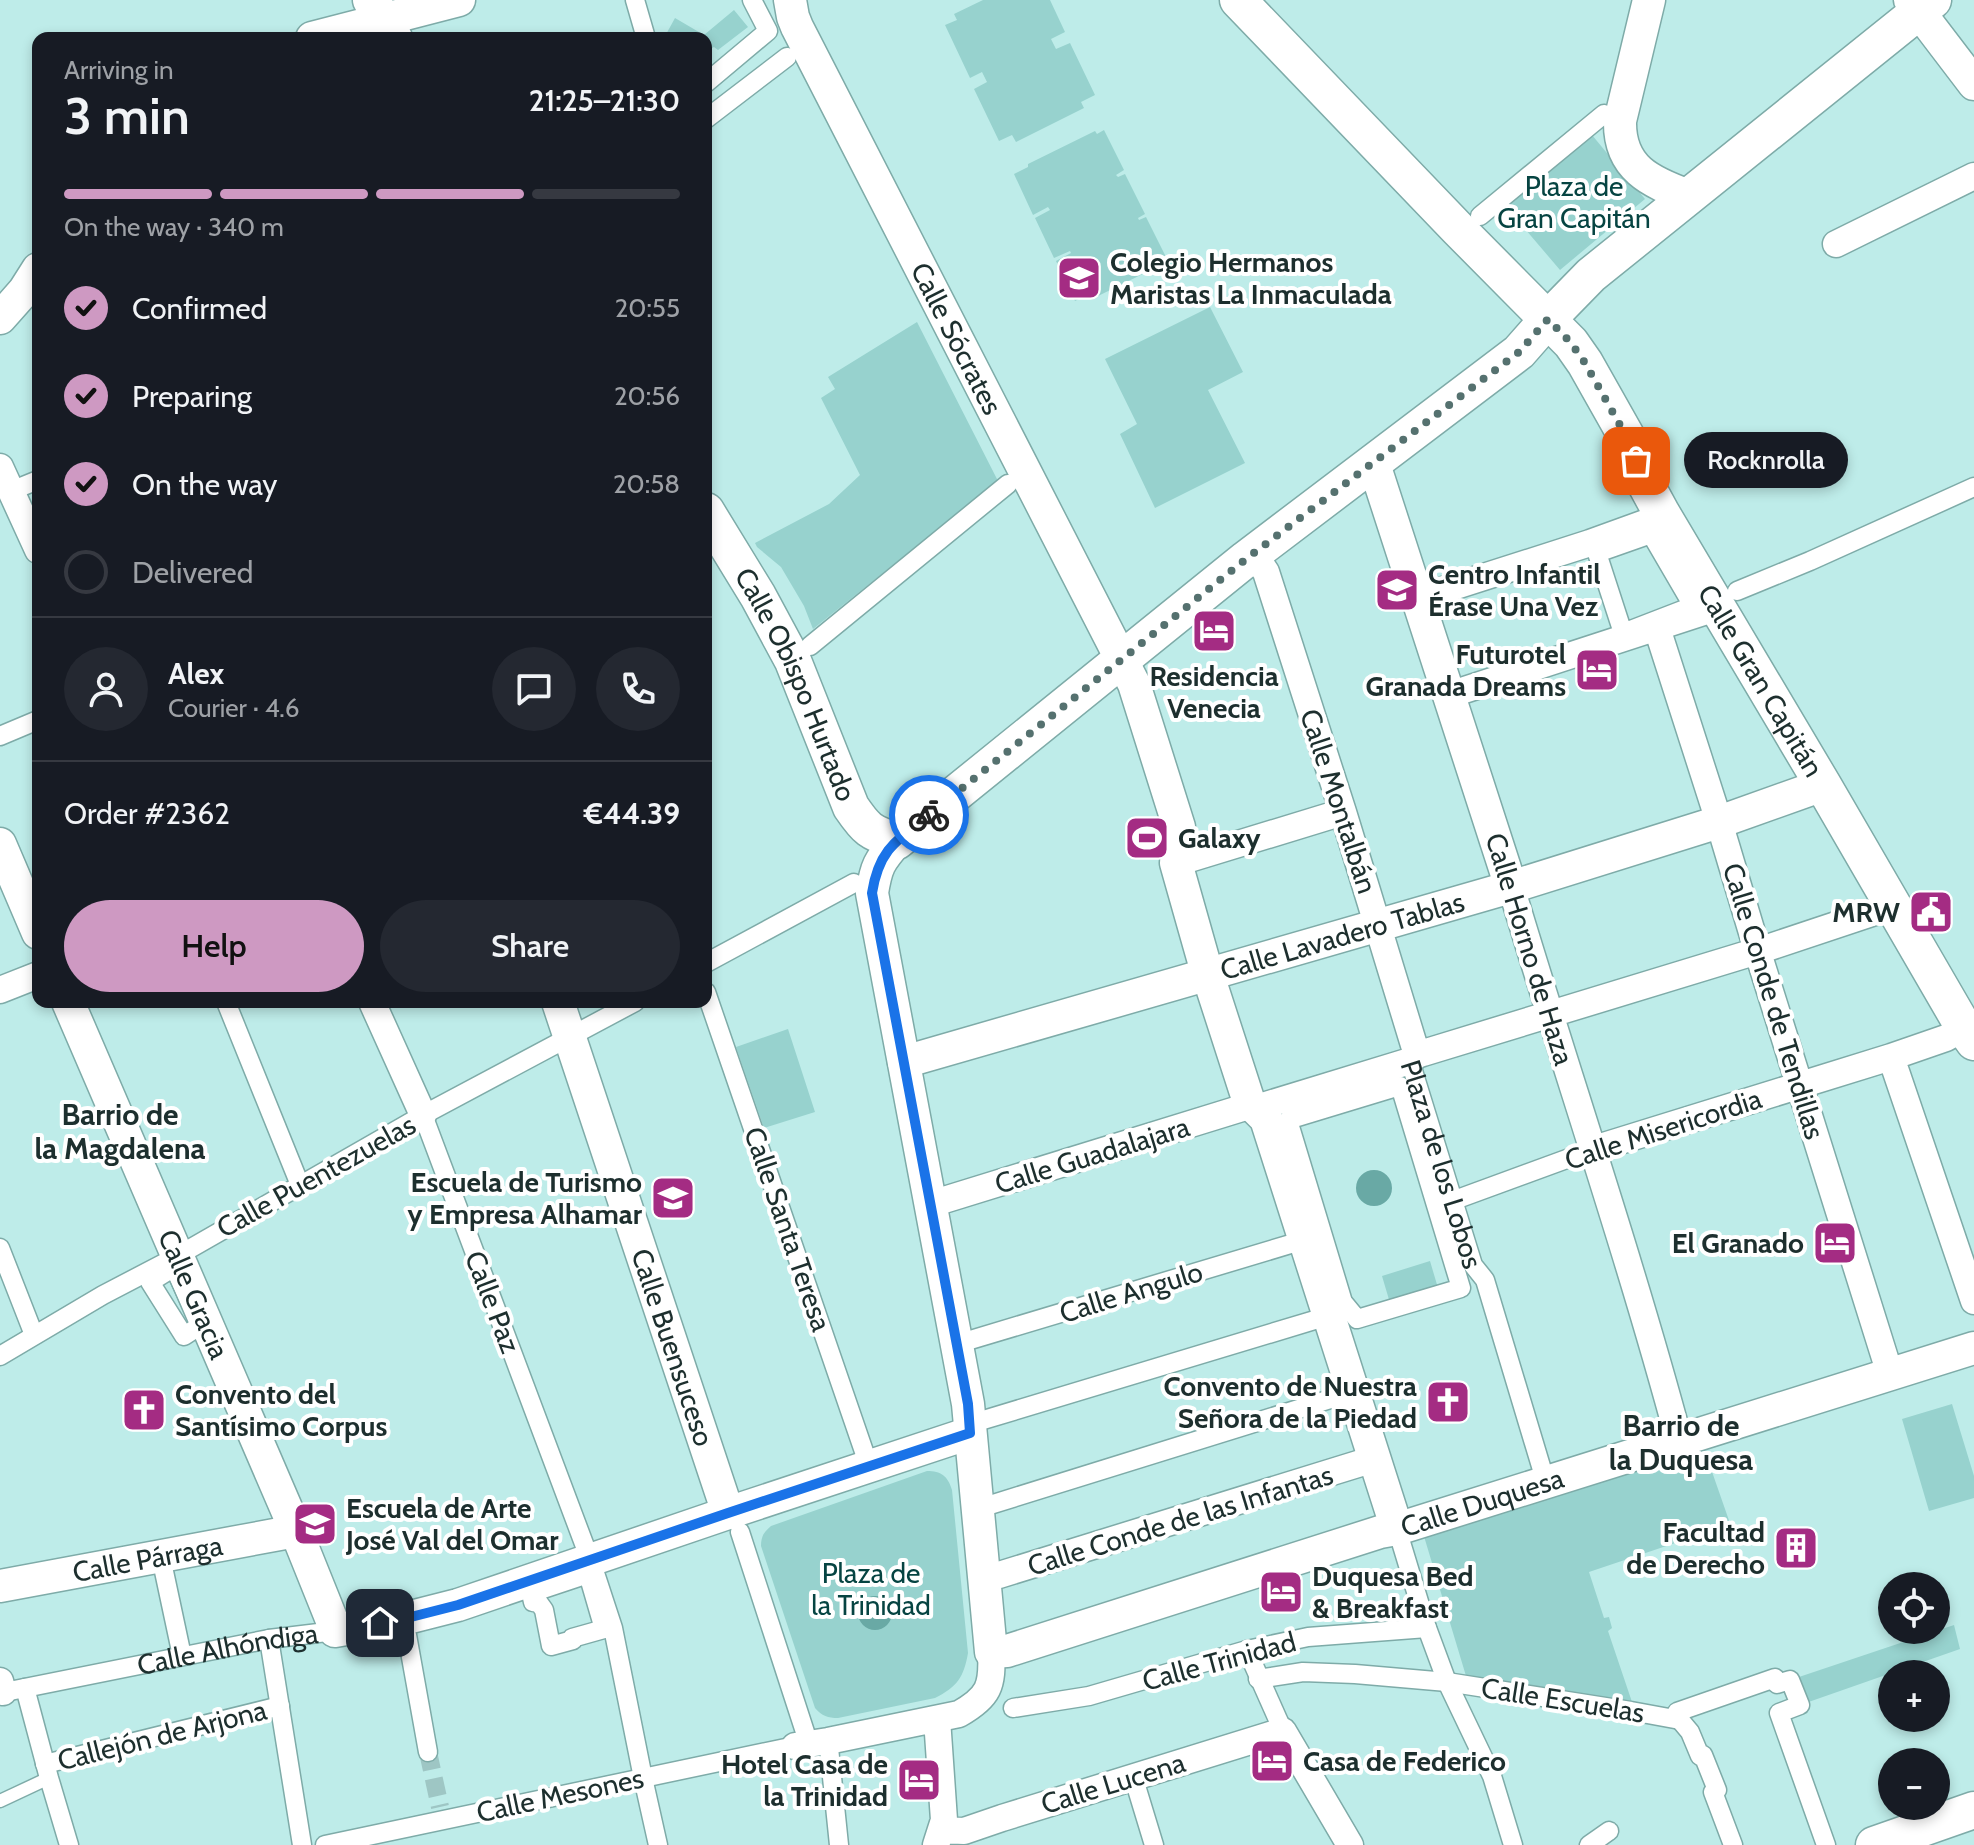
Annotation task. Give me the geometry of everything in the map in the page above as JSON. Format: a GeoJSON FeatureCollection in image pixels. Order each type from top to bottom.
{"type":"FeatureCollection","features":[{"type":"Feature","properties":{"kind":"main road"},"geometry":{"type":"LineString","coordinates":[[1246,3],[1469,223],[1548,319]]}},
{"type":"Feature","properties":{"kind":"main road"},"geometry":{"type":"LineString","coordinates":[[897,841],[1246,559],[1519,352],[1591,275],[1921,4]]}},
{"type":"Feature","properties":{"kind":"main road","name":"Calle Gran Capitán"},"geometry":{"type":"LineString","coordinates":[[1548,319],[1585,363],[1629,441],[1656,524],[1726,600],[1823,785],[1969,1035]]}},
{"type":"Feature","properties":{"kind":"main road","name":"Calle Obispo Hurtado"},"geometry":{"type":"LineString","coordinates":[[712,521],[793,661],[851,807],[864,826],[877,835],[897,841]]}},
{"type":"Feature","properties":{"kind":"main road"},"geometry":{"type":"LineString","coordinates":[[1874,1845],[1974,1810]]}},
{"type":"Feature","properties":{"kind":"street"},"geometry":{"type":"LineString","coordinates":[[336,32],[459,0]]}},
{"type":"Feature","properties":{"kind":"street"},"geometry":{"type":"LineString","coordinates":[[634,0],[642,32]]}},
{"type":"Feature","properties":{"kind":"street"},"geometry":{"type":"LineString","coordinates":[[712,79],[768,31],[752,0]]}},
{"type":"Feature","properties":{"kind":"street"},"geometry":{"type":"LineString","coordinates":[[1469,223],[1612,117],[1649,0]]}},
{"type":"Feature","properties":{"kind":"street"},"geometry":{"type":"LineString","coordinates":[[1921,4],[1974,84]]}},
{"type":"Feature","properties":{"kind":"street","name":"Calle Sócrates"},"geometry":{"type":"LineString","coordinates":[[786,6],[1134,684],[1179,827],[1176,863],[1208,975],[1249,1102],[1256,1109]]}},
{"type":"Feature","properties":{"kind":"street"},"geometry":{"type":"LineString","coordinates":[[712,114],[787,57]]}},
{"type":"Feature","properties":{"kind":"street"},"geometry":{"type":"LineString","coordinates":[[712,92],[719,102],[712,107]]}},
{"type":"Feature","properties":{"kind":"street"},"geometry":{"type":"LineString","coordinates":[[1612,117],[1635,167],[1648,179],[1689,196]]}},
{"type":"Feature","properties":{"kind":"street"},"geometry":{"type":"LineString","coordinates":[[1836,244],[1974,176]]}},
{"type":"Feature","properties":{"kind":"street"},"geometry":{"type":"LineString","coordinates":[[0,318],[32,278]]}},
{"type":"Feature","properties":{"kind":"street","name":"Calle Horno de Haza"},"geometry":{"type":"LineString","coordinates":[[1373,461],[1594,1149],[1679,1440]]}},
{"type":"Feature","properties":{"kind":"street"},"geometry":{"type":"LineString","coordinates":[[0,467],[32,537]]}},
{"type":"Feature","properties":{"kind":"street"},"geometry":{"type":"LineString","coordinates":[[11,491],[32,482]]}},
{"type":"Feature","properties":{"kind":"street"},"geometry":{"type":"LineString","coordinates":[[810,646],[1008,484]]}},
{"type":"Feature","properties":{"kind":"street"},"geometry":{"type":"LineString","coordinates":[[1449,695],[1657,628],[1726,600],[1974,487]]}},
{"type":"Feature","properties":{"kind":"street"},"geometry":{"type":"LineString","coordinates":[[1418,598],[1648,522],[1656,524]]}},
{"type":"Feature","properties":{"kind":"street"},"geometry":{"type":"LineString","coordinates":[[1656,524],[1693,606],[1623,633],[1597,553],[1656,524]]}},
{"type":"Feature","properties":{"kind":"street"},"geometry":{"type":"LineString","coordinates":[[1592,550],[1620,637]]}},
{"type":"Feature","properties":{"kind":"street","name":"Calle Montalbán"},"geometry":{"type":"LineString","coordinates":[[1246,559],[1262,566],[1266,572],[1378,925],[1413,1058]]}},
{"type":"Feature","properties":{"kind":"street","name":"Calle Conde de Tendillas"},"geometry":{"type":"LineString","coordinates":[[1657,628],[1890,1374]]}},
{"type":"Feature","properties":{"kind":"street"},"geometry":{"type":"LineString","coordinates":[[0,736],[32,723]]}},
{"type":"Feature","properties":{"kind":"street","name":"Calle Lavadero Tablas"},"geometry":{"type":"LineString","coordinates":[[904,1062],[1511,887],[1719,822],[1823,785]]}},
{"type":"Feature","properties":{"kind":"street"},"geometry":{"type":"LineString","coordinates":[[1176,863],[1343,812]]}},
{"type":"Feature","properties":{"kind":"street"},"geometry":{"type":"LineString","coordinates":[[897,841],[882,858],[872,893],[968,1404],[975,1427],[977,1509],[992,1674],[985,1695],[975,1706],[959,1714],[828,1741],[800,1739],[734,1522],[869,1466],[975,1427],[1328,1316]]}},
{"type":"Feature","properties":{"kind":"street"},"geometry":{"type":"LineString","coordinates":[[0,844],[32,919]]}},
{"type":"Feature","properties":{"kind":"street"},"geometry":{"type":"LineString","coordinates":[[712,960],[854,883]]}},
{"type":"Feature","properties":{"kind":"street"},"geometry":{"type":"LineString","coordinates":[[1413,1058],[1893,906]]}},
{"type":"Feature","properties":{"kind":"street"},"geometry":{"type":"LineString","coordinates":[[0,990],[32,977]]}},
{"type":"Feature","properties":{"kind":"street","name":"Calle Gracia"},"geometry":{"type":"LineString","coordinates":[[71,1008],[296,1531],[335,1631]]}},
{"type":"Feature","properties":{"kind":"street"},"geometry":{"type":"LineString","coordinates":[[228,1008],[300,1185]]}},
{"type":"Feature","properties":{"kind":"street","name":"Calle Paz"},"geometry":{"type":"LineString","coordinates":[[375,1008],[423,1115],[590,1560],[613,1628],[658,1845]]}},
{"type":"Feature","properties":{"kind":"street","name":"Calle Buensuceso"},"geometry":{"type":"LineString","coordinates":[[560,1008],[734,1522]]}},
{"type":"Feature","properties":{"kind":"street","name":"Calle Puentezuelas"},"geometry":{"type":"LineString","coordinates":[[0,1356],[423,1115],[624,1008]]}},
{"type":"Feature","properties":{"kind":"street","name":"Calle Santa Teresa"},"geometry":{"type":"LineString","coordinates":[[712,1008],[869,1466]]}},
{"type":"Feature","properties":{"kind":"street","name":"Calle Misericordia"},"geometry":{"type":"LineString","coordinates":[[1452,1201],[1594,1149],[1946,1038],[1969,1035]]}},
{"type":"Feature","properties":{"kind":"street"},"geometry":{"type":"LineString","coordinates":[[1891,1057],[1974,1301]]}},
{"type":"Feature","properties":{"kind":"street","name":"Plaza de los Lobos"},"geometry":{"type":"LineString","coordinates":[[1256,1109],[1413,1058],[1452,1201],[1473,1265],[1485,1280],[1546,1483]]}},
{"type":"Feature","properties":{"kind":"street","name":"Plaza de los Lobos"},"geometry":{"type":"LineString","coordinates":[[1400,1086],[1461,1288],[1357,1319],[1343,1302],[1288,1120],[1400,1086]]}},
{"type":"Feature","properties":{"kind":"street"},"geometry":{"type":"LineString","coordinates":[[1256,1109],[1266,1119],[1427,1628],[1447,1682],[1492,1776],[1513,1845]]}},
{"type":"Feature","properties":{"kind":"street","name":"Calle Guadalajara"},"geometry":{"type":"LineString","coordinates":[[931,1204],[1256,1109]]}},
{"type":"Feature","properties":{"kind":"street","name":"Calle Angulo"},"geometry":{"type":"LineString","coordinates":[[957,1344],[1304,1240]]}},
{"type":"Feature","properties":{"kind":"street"},"geometry":{"type":"LineString","coordinates":[[0,1248],[34,1335]]}},
{"type":"Feature","properties":{"kind":"street","name":"Calle Duquesa"},"geometry":{"type":"LineString","coordinates":[[991,1652],[1007,1651],[1974,1348]]}},
{"type":"Feature","properties":{"kind":"street"},"geometry":{"type":"LineString","coordinates":[[977,1509],[1353,1392]]}},
{"type":"Feature","properties":{"kind":"street","name":"Calle Conde de las Infantas"},"geometry":{"type":"LineString","coordinates":[[984,1577],[999,1575],[1374,1459]]}},
{"type":"Feature","properties":{"kind":"street","name":"Calle Alhóndiga"},"geometry":{"type":"LineString","coordinates":[[7,1689],[269,1639],[403,1619],[458,1605],[590,1560],[734,1522]]}},
{"type":"Feature","properties":{"kind":"street","name":"Calle Párraga"},"geometry":{"type":"LineString","coordinates":[[0,1586],[296,1531]]}},
{"type":"Feature","properties":{"kind":"street"},"geometry":{"type":"LineString","coordinates":[[162,1562],[182,1656]]}},
{"type":"Feature","properties":{"kind":"street"},"geometry":{"type":"LineString","coordinates":[[588,1574],[604,1629],[551,1646],[544,1608],[533,1602],[531,1593],[588,1574]]}},
{"type":"Feature","properties":{"kind":"street","name":"Calle Trinidad"},"geometry":{"type":"LineString","coordinates":[[1013,1708],[1089,1696],[1247,1650],[1308,1637],[1427,1628]]}},
{"type":"Feature","properties":{"kind":"street"},"geometry":{"type":"LineString","coordinates":[[407,1635],[428,1752]]}},
{"type":"Feature","properties":{"kind":"street"},"geometry":{"type":"LineString","coordinates":[[269,1639],[302,1845]]}},
{"type":"Feature","properties":{"kind":"street"},"geometry":{"type":"LineString","coordinates":[[1247,1650],[1283,1731],[1350,1845]]}},
{"type":"Feature","properties":{"kind":"street","name":"Calle Escuelas"},"geometry":{"type":"LineString","coordinates":[[1258,1679],[1303,1672],[1447,1682],[1680,1720]]}},
{"type":"Feature","properties":{"kind":"street"},"geometry":{"type":"LineString","coordinates":[[1733,1845],[1703,1755],[1699,1756],[1690,1732],[1677,1712],[1775,1678],[1777,1684],[1790,1680],[1800,1705],[1779,1713],[1826,1845]]}},
{"type":"Feature","properties":{"kind":"street"},"geometry":{"type":"LineString","coordinates":[[7,1689],[47,1771],[69,1845]]}},
{"type":"Feature","properties":{"kind":"street","name":"Callejón de Arjona"},"geometry":{"type":"LineString","coordinates":[[47,1771],[280,1706]]}},
{"type":"Feature","properties":{"kind":"street"},"geometry":{"type":"LineString","coordinates":[[937,1719],[944,1820],[939,1837]]}},
{"type":"Feature","properties":{"kind":"street","name":"Calle Lucena"},"geometry":{"type":"LineString","coordinates":[[939,1837],[1283,1731]]}},
{"type":"Feature","properties":{"kind":"street","name":"Calle Mesones"},"geometry":{"type":"LineString","coordinates":[[325,1845],[441,1813],[643,1778],[800,1739]]}},
{"type":"Feature","properties":{"kind":"street"},"geometry":{"type":"LineString","coordinates":[[829,1748],[839,1845]]}},
{"type":"Feature","properties":{"kind":"street"},"geometry":{"type":"LineString","coordinates":[[1133,1776],[1154,1845]]}},
{"type":"Feature","properties":{"kind":"street"},"geometry":{"type":"LineString","coordinates":[[1589,1845],[1609,1831]]}},
{"type":"Feature","properties":{"kind":"lane"},"geometry":{"type":"LineString","coordinates":[[0,1801],[47,1771]]}},
{"type":"Feature","properties":{"kind":"green space"},"geometry":{"type":"Polygon","coordinates":[[[983,0],[1050,0],[1065,32],[1051,39],[1056,49],[1070,43],[1095,95],[1081,102],[1084,108],[1016,142],[1012,135],[999,141],[974,89],[987,82],[982,72],[970,78],[945,25],[957,20],[954,14],[983,0]]]}},
{"type":"Feature","properties":{"kind":"green space"},"geometry":{"type":"Polygon","coordinates":[[[734,10],[748,27],[718,50],[712,48],[712,32],[708,32],[734,10]]]}},
{"type":"Feature","properties":{"kind":"green space"},"geometry":{"type":"Polygon","coordinates":[[[675,18],[699,32],[667,32],[675,18]]]}},
{"type":"Feature","properties":{"kind":"green space"},"geometry":{"type":"Polygon","coordinates":[[[1104,130],[1124,170],[1116,175],[1125,174],[1145,214],[1138,218],[1146,217],[1166,257],[1159,261],[1161,265],[1094,298],[1091,293],[1075,301],[1056,261],[1071,253],[1054,258],[1035,218],[1050,210],[1048,207],[1033,215],[1014,174],[1095,131],[1097,134],[1104,130]]]}},
{"type":"Feature","properties":{"kind":"green space","name":"Plaza de Gran Capitán"},"geometry":{"type":"Polygon","coordinates":[[[1592,135],[1645,199],[1560,270],[1503,203],[1592,135]]]}},
{"type":"Feature","properties":{"kind":"green space"},"geometry":{"type":"Polygon","coordinates":[[[1210,307],[1243,372],[1208,390],[1245,463],[1155,508],[1120,434],[1137,424],[1105,359],[1210,307]]]}},
{"type":"Feature","properties":{"kind":"green space"},"geometry":{"type":"Polygon","coordinates":[[[917,322],[998,481],[813,629],[804,606],[781,567],[755,543],[829,504],[860,475],[821,398],[835,389],[828,377],[917,322]]]}},
{"type":"Feature","properties":{"kind":"green space"},"geometry":{"type":"Polygon","coordinates":[[[788,1029],[815,1112],[764,1128],[736,1047],[788,1029]]]}},
{"type":"Feature","properties":{"kind":"green space"},"geometry":{"type":"Polygon","coordinates":[[[1430,1261],[1438,1288],[1390,1303],[1382,1276],[1430,1261]]]}},
{"type":"Feature","properties":{"kind":"green space"},"geometry":{"type":"Polygon","coordinates":[[[1952,1404],[1974,1476],[1974,1498],[1929,1511],[1902,1419],[1952,1404]]]}},
{"type":"Feature","properties":{"kind":"green space"},"geometry":{"type":"Polygon","coordinates":[[[1703,1446],[1732,1529],[1695,1540],[1693,1537],[1589,1572],[1604,1618],[1609,1617],[1612,1628],[1608,1631],[1632,1702],[1466,1676],[1423,1533],[1703,1446]]]}},
{"type":"Feature","properties":{"kind":"green space","name":"Plaza de la Trinidad"},"geometry":{"type":"Polygon","coordinates":[[[927,1471],[943,1475],[952,1490],[968,1653],[964,1669],[949,1690],[935,1698],[838,1718],[825,1716],[815,1708],[761,1546],[762,1537],[771,1526],[927,1471]]]}},
{"type":"Feature","properties":{"kind":"green space"},"geometry":{"type":"Polygon","coordinates":[[[1954,1625],[1960,1649],[1929,1660],[1878,1660],[1878,1678],[1800,1705],[1790,1680],[1897,1644],[1950,1644],[1950,1626],[1954,1625]]]}},
{"type":"Feature","properties":{"kind":"shaded area"},"geometry":{"type":"Polygon","coordinates":[[[1374,1170],[1387,1175],[1392,1188],[1387,1201],[1374,1206],[1361,1201],[1356,1188],[1361,1175],[1374,1170]]]}},
{"type":"Feature","properties":{"kind":"shaded area"},"geometry":{"type":"Polygon","coordinates":[[[875,1596],[887,1601],[892,1613],[887,1625],[875,1630],[863,1625],[858,1613],[863,1601],[875,1596]]]}},
{"type":"Feature","properties":{"kind":"tunnel"},"geometry":{"type":"LineString","coordinates":[[428,1752],[440,1807]]}},
{"type":"Feature","properties":{"kind":"way so far"},"geometry":{"type":"LineString","coordinates":[[929,815],[1246,559],[1519,352],[1548,319],[1585,363],[1629,441],[1636,461]]}},
{"type":"Feature","properties":{"kind":"place","name":"Colegio Hermanos Maristas La Inmaculada"},"geometry":{"type":"Point","coordinates":[1079,278]}},
{"type":"Feature","properties":{"kind":"place","name":"Rocknrolla"},"geometry":{"type":"Point","coordinates":[1636,461]}},
{"type":"Feature","properties":{"kind":"place","name":"Centro Infantil Érase Una Vez"},"geometry":{"type":"Point","coordinates":[1397,590]}},
{"type":"Feature","properties":{"kind":"place","name":"Residencia Venecia"},"geometry":{"type":"Point","coordinates":[1214,631]}},
{"type":"Feature","properties":{"kind":"place","name":"Futurotel Granada Dreams"},"geometry":{"type":"Point","coordinates":[1597,670]}},
{"type":"Feature","properties":{"kind":"place","name":"Galaxy"},"geometry":{"type":"Point","coordinates":[1147,838]}},
{"type":"Feature","properties":{"kind":"place","name":"MRW"},"geometry":{"type":"Point","coordinates":[1931,912]}},
{"type":"Feature","properties":{"kind":"place","name":"Escuela de Turismo y Empresa Alhamar"},"geometry":{"type":"Point","coordinates":[673,1198]}},
{"type":"Feature","properties":{"kind":"place","name":"El Granado"},"geometry":{"type":"Point","coordinates":[1835,1243]}},
{"type":"Feature","properties":{"kind":"place","name":"Convento de Nuestra Señora de la Piedad"},"geometry":{"type":"Point","coordinates":[1448,1402]}},
{"type":"Feature","properties":{"kind":"place","name":"Convento del Santísimo Corpus"},"geometry":{"type":"Point","coordinates":[144,1410]}},
{"type":"Feature","properties":{"kind":"place","name":"Escuela de Arte José Val del Omar"},"geometry":{"type":"Point","coordinates":[315,1524]}},
{"type":"Feature","properties":{"kind":"place","name":"Facultad de Derecho"},"geometry":{"type":"Point","coordinates":[1796,1548]}},
{"type":"Feature","properties":{"kind":"place","name":"Duquesa Bed & Breakfast"},"geometry":{"type":"Point","coordinates":[1281,1592]}},
{"type":"Feature","properties":{"kind":"place","name":"Casa de Federico"},"geometry":{"type":"Point","coordinates":[1272,1761]}},
{"type":"Feature","properties":{"kind":"place","name":"Hotel Casa de la Trinidad"},"geometry":{"type":"Point","coordinates":[919,1780]}},
{"type":"Feature","properties":{"kind":"district","name":"Barrio de la Magdalena"},"geometry":{"type":"Point","coordinates":[120,1132]}},
{"type":"Feature","properties":{"kind":"district","name":"Barrio de la Duquesa"},"geometry":{"type":"Point","coordinates":[1681,1443]}},
{"type":"Feature","properties":{"kind":"route"},"geometry":{"type":"LineString","coordinates":[[380,1623],[458,1605],[970,1433],[968,1404],[872,893],[882,858],[897,841],[929,815]]}}]}
